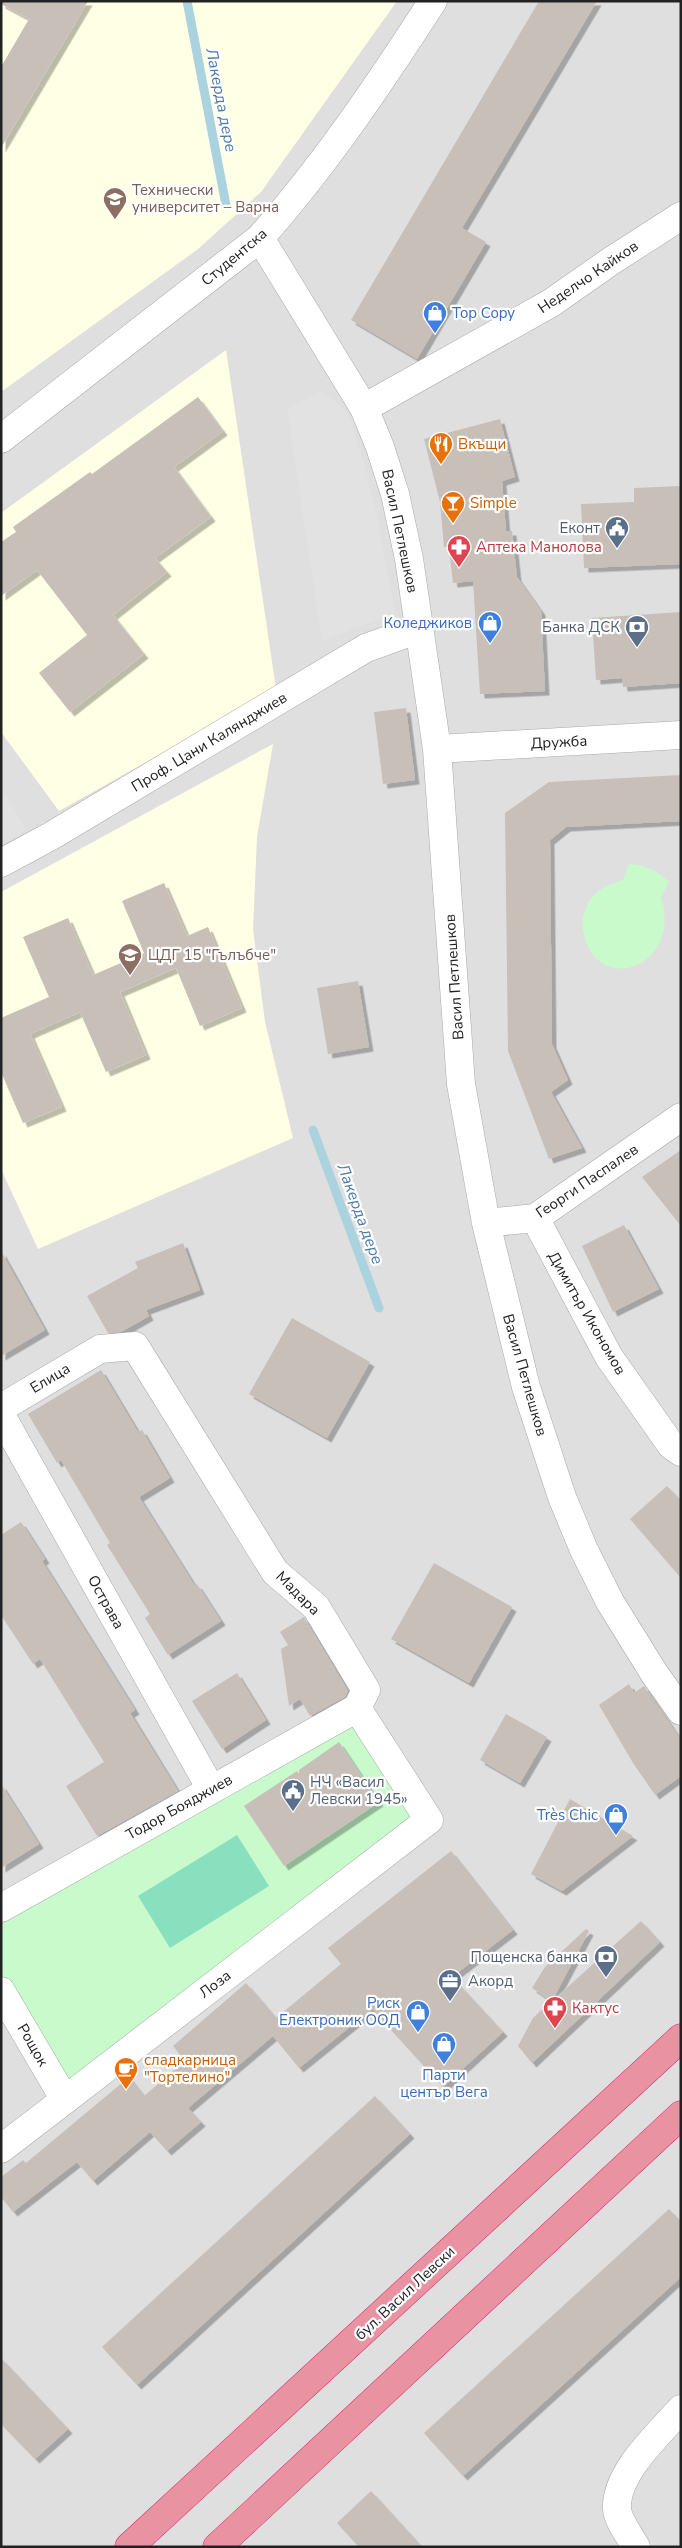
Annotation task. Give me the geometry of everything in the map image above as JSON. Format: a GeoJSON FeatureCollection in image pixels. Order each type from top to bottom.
{"type":"FeatureCollection","features":[{"type":"Feature","properties":{"kind":"highway","name":"бул. Васил Левски"},"geometry":{"type":"LineString","coordinates":[[129,2547],[681,2038]]}},
{"type":"Feature","properties":{"kind":"highway"},"geometry":{"type":"LineString","coordinates":[[217,2547],[681,2115]]}},
{"type":"Feature","properties":{"kind":"highway"},"geometry":{"type":"LineString","coordinates":[[108,2547],[165,2514]]}},
{"type":"Feature","properties":{"kind":"street","name":"Студентска"},"geometry":{"type":"LineString","coordinates":[[1,439],[260,238],[286,208],[379,84],[433,1]]}},
{"type":"Feature","properties":{"kind":"street","name":"Неделчо Кайков"},"geometry":{"type":"LineString","coordinates":[[364,408],[551,303],[611,261],[681,216]]}},
{"type":"Feature","properties":{"kind":"street","name":"Васил Петлешков"},"geometry":{"type":"LineString","coordinates":[[260,238],[364,408],[380,447],[395,494],[409,560],[437,749],[461,1084],[486,1223],[526,1387],[562,1497],[584,1550],[610,1602],[654,1673],[681,1711]]}},
{"type":"Feature","properties":{"kind":"street","name":"Проф. Цани Калянджиев"},"geometry":{"type":"LineString","coordinates":[[1,863],[60,831],[366,648],[419,629]]}},
{"type":"Feature","properties":{"kind":"street","name":"Дружба"},"geometry":{"type":"LineString","coordinates":[[437,749],[681,735]]}},
{"type":"Feature","properties":{"kind":"street","name":"Георги Паспалев"},"geometry":{"type":"LineString","coordinates":[[486,1223],[535,1218],[681,1117]]}},
{"type":"Feature","properties":{"kind":"street","name":"Димитър Икономов"},"geometry":{"type":"LineString","coordinates":[[535,1218],[609,1357],[671,1445],[681,1452]]}},
{"type":"Feature","properties":{"kind":"street","name":"Мадара"},"geometry":{"type":"LineString","coordinates":[[100,1349],[135,1346],[275,1572],[316,1607],[366,1690],[357,1708]]}},
{"type":"Feature","properties":{"kind":"street","name":"Елица"},"geometry":{"type":"LineString","coordinates":[[1,1408],[100,1349]]}},
{"type":"Feature","properties":{"kind":"street","name":"Острава"},"geometry":{"type":"LineString","coordinates":[[1,1415],[211,1789]]}},
{"type":"Feature","properties":{"kind":"street","name":"Тодор Бояджиев"},"geometry":{"type":"LineString","coordinates":[[1,1908],[357,1708]]}},
{"type":"Feature","properties":{"kind":"street","name":"Лоза"},"geometry":{"type":"LineString","coordinates":[[1,2149],[429,1820],[357,1708]]}},
{"type":"Feature","properties":{"kind":"street","name":"Рощок"},"geometry":{"type":"LineString","coordinates":[[1,1991],[65,2100]]}},
{"type":"Feature","properties":{"kind":"street"},"geometry":{"type":"LineString","coordinates":[[636,2547],[617,2510],[618,2494],[632,2466],[681,2409]]}},
{"type":"Feature","properties":{"kind":"shaded area"},"geometry":{"type":"Polygon","coordinates":[[[1,1],[681,1],[681,2547],[1,2547],[1,1]]]}},
{"type":"Feature","properties":{"kind":"shaded area","name":"Технически университет – Варна"},"geometry":{"type":"Polygon","coordinates":[[[1,1],[397,1],[261,192],[198,249],[1,392],[1,1]]]}},
{"type":"Feature","properties":{"kind":"shaded area"},"geometry":{"type":"Polygon","coordinates":[[[226,350],[276,689],[59,811],[1,732],[1,513],[226,350]]]}},
{"type":"Feature","properties":{"kind":"shaded area"},"geometry":{"type":"Polygon","coordinates":[[[321,391],[345,410],[353,429],[366,470],[377,517],[395,613],[322,641],[287,409],[321,391]]]}},
{"type":"Feature","properties":{"kind":"shaded area","name":"ЦДГ 15 \"Гълъбче\""},"geometry":{"type":"Polygon","coordinates":[[[273,744],[257,837],[253,929],[265,1022],[293,1138],[38,1249],[1,1169],[1,892],[273,744]]]}},
{"type":"Feature","properties":{"kind":"shaded area"},"geometry":{"type":"Polygon","coordinates":[[[5,793],[26,830],[1,844],[1,796],[5,793]]]}},
{"type":"Feature","properties":{"kind":"green space"},"geometry":{"type":"Polygon","coordinates":[[[629,864],[650,869],[660,874],[669,882],[661,897],[665,920],[661,940],[652,954],[639,964],[624,968],[609,966],[596,958],[586,942],[583,920],[587,906],[594,895],[604,887],[623,880],[629,864]]]}},
{"type":"Feature","properties":{"kind":"green space"},"geometry":{"type":"Polygon","coordinates":[[[357,1708],[429,1820],[65,2100],[1,1991],[1,1908],[357,1708]]]}},
{"type":"Feature","properties":{"kind":"green space"},"geometry":{"type":"Polygon","coordinates":[[[237,1835],[269,1886],[170,1948],[138,1896],[237,1835]]]}},
{"type":"Feature","properties":{"kind":"building"},"geometry":{"type":"Polygon","coordinates":[[[1,1],[88,1],[1,148],[1,67],[29,19],[1,4],[1,1]]]}},
{"type":"Feature","properties":{"kind":"building"},"geometry":{"type":"Polygon","coordinates":[[[539,1],[597,1],[462,228],[486,242],[417,359],[351,320],[539,1]]]}},
{"type":"Feature","properties":{"kind":"building"},"geometry":{"type":"Polygon","coordinates":[[[198,397],[223,431],[174,467],[211,517],[155,558],[167,572],[113,615],[144,654],[70,712],[39,673],[87,635],[37,570],[1,596],[1,542],[16,532],[13,527],[90,472],[92,474],[198,397]]]}},
{"type":"Feature","properties":{"kind":"building"},"geometry":{"type":"Polygon","coordinates":[[[500,419],[515,477],[502,481],[506,531],[512,531],[517,577],[541,611],[545,691],[480,694],[473,581],[453,583],[449,547],[444,547],[440,502],[424,439],[500,419]]]}},
{"type":"Feature","properties":{"kind":"building"},"geometry":{"type":"Polygon","coordinates":[[[681,486],[681,564],[584,568],[581,504],[634,502],[634,488],[681,486]]]}},
{"type":"Feature","properties":{"kind":"building","name":"Банка ДСК"},"geometry":{"type":"Polygon","coordinates":[[[681,612],[681,683],[623,687],[622,678],[596,680],[592,618],[681,612]]]}},
{"type":"Feature","properties":{"kind":"building"},"geometry":{"type":"Polygon","coordinates":[[[406,708],[415,780],[383,784],[374,712],[406,708]]]}},
{"type":"Feature","properties":{"kind":"building"},"geometry":{"type":"Polygon","coordinates":[[[681,775],[681,821],[566,827],[550,840],[552,1044],[568,1080],[551,1092],[582,1148],[549,1159],[508,1051],[505,813],[549,782],[681,775]]]}},
{"type":"Feature","properties":{"kind":"building"},"geometry":{"type":"Polygon","coordinates":[[[164,883],[187,936],[208,927],[242,1008],[200,1026],[176,968],[120,992],[146,1055],[106,1072],[80,1012],[30,1034],[62,1107],[23,1123],[1,1072],[1,1018],[49,997],[23,937],[68,918],[93,975],[144,953],[122,901],[164,883]]]}},
{"type":"Feature","properties":{"kind":"building"},"geometry":{"type":"Polygon","coordinates":[[[358,981],[369,1047],[328,1054],[317,988],[358,981]]]}},
{"type":"Feature","properties":{"kind":"building"},"geometry":{"type":"Polygon","coordinates":[[[681,1150],[681,1226],[642,1177],[681,1150]]]}},
{"type":"Feature","properties":{"kind":"building"},"geometry":{"type":"Polygon","coordinates":[[[624,1225],[659,1289],[613,1312],[582,1246],[624,1225]]]}},
{"type":"Feature","properties":{"kind":"building"},"geometry":{"type":"Polygon","coordinates":[[[183,1243],[200,1290],[146,1310],[149,1316],[121,1332],[108,1333],[87,1296],[138,1268],[135,1262],[183,1243]]]}},
{"type":"Feature","properties":{"kind":"building"},"geometry":{"type":"Polygon","coordinates":[[[1,1251],[45,1330],[1,1356],[1,1251]]]}},
{"type":"Feature","properties":{"kind":"building"},"geometry":{"type":"Polygon","coordinates":[[[292,1318],[370,1362],[327,1438],[249,1394],[292,1318]]]}},
{"type":"Feature","properties":{"kind":"building"},"geometry":{"type":"Polygon","coordinates":[[[101,1370],[138,1432],[142,1430],[170,1478],[139,1497],[195,1586],[197,1584],[221,1621],[168,1655],[145,1618],[150,1614],[107,1545],[110,1543],[61,1460],[57,1463],[28,1414],[101,1370]]]}},
{"type":"Feature","properties":{"kind":"building"},"geometry":{"type":"Polygon","coordinates":[[[667,1486],[681,1501],[681,1578],[630,1519],[667,1486]]]}},
{"type":"Feature","properties":{"kind":"building"},"geometry":{"type":"Polygon","coordinates":[[[21,1522],[45,1559],[42,1561],[135,1710],[130,1713],[178,1791],[97,1836],[66,1786],[104,1762],[40,1659],[33,1664],[1,1615],[1,1535],[21,1522]]]}},
{"type":"Feature","properties":{"kind":"building"},"geometry":{"type":"Polygon","coordinates":[[[434,1563],[512,1607],[469,1683],[391,1639],[434,1563]]]}},
{"type":"Feature","properties":{"kind":"building"},"geometry":{"type":"Polygon","coordinates":[[[304,1617],[348,1691],[345,1697],[310,1716],[300,1699],[289,1706],[281,1649],[288,1645],[280,1632],[304,1617]]]}},
{"type":"Feature","properties":{"kind":"building"},"geometry":{"type":"Polygon","coordinates":[[[237,1673],[266,1720],[222,1749],[192,1701],[237,1673]]]}},
{"type":"Feature","properties":{"kind":"building"},"geometry":{"type":"Polygon","coordinates":[[[629,1684],[634,1693],[644,1686],[681,1740],[681,1776],[655,1795],[633,1763],[599,1705],[629,1684]]]}},
{"type":"Feature","properties":{"kind":"building"},"geometry":{"type":"Polygon","coordinates":[[[506,1714],[547,1737],[520,1783],[480,1760],[506,1714]]]}},
{"type":"Feature","properties":{"kind":"building"},"geometry":{"type":"Polygon","coordinates":[[[339,1742],[379,1802],[284,1866],[244,1806],[297,1771],[299,1774],[299,1770],[339,1742]]]}},
{"type":"Feature","properties":{"kind":"building"},"geometry":{"type":"Polygon","coordinates":[[[1,1784],[39,1844],[1,1868],[1,1784]]]}},
{"type":"Feature","properties":{"kind":"building"},"geometry":{"type":"Polygon","coordinates":[[[570,1799],[633,1836],[562,1891],[531,1874],[570,1799]]]}},
{"type":"Feature","properties":{"kind":"building"},"geometry":{"type":"Polygon","coordinates":[[[451,1851],[513,1930],[452,1977],[503,2032],[443,2087],[372,2009],[299,2068],[273,2036],[188,2108],[201,2122],[167,2151],[150,2132],[93,2181],[77,2162],[13,2212],[1,2197],[1,2177],[23,2160],[26,2163],[129,2077],[144,2096],[185,2061],[173,2046],[246,1983],[276,2018],[341,1964],[328,1948],[451,1851]]]}},
{"type":"Feature","properties":{"kind":"building"},"geometry":{"type":"Polygon","coordinates":[[[641,1921],[660,1942],[532,2063],[518,2046],[533,2018],[551,2001],[532,1988],[545,1967],[586,1929],[589,1931],[552,2001],[641,1921]]]}},
{"type":"Feature","properties":{"kind":"building"},"geometry":{"type":"Polygon","coordinates":[[[375,2096],[410,2134],[137,2385],[102,2347],[375,2096]]]}},
{"type":"Feature","properties":{"kind":"building"},"geometry":{"type":"Polygon","coordinates":[[[669,2209],[681,2222],[681,2277],[463,2476],[424,2433],[669,2209]]]}},
{"type":"Feature","properties":{"kind":"building"},"geometry":{"type":"Polygon","coordinates":[[[1,2358],[68,2429],[35,2459],[1,2424],[1,2358]]]}},
{"type":"Feature","properties":{"kind":"building"},"geometry":{"type":"Polygon","coordinates":[[[371,2491],[422,2547],[359,2547],[337,2523],[371,2491]]]}},
{"type":"Feature","properties":{"kind":"waterway","name":"Лакерда дере"},"geometry":{"type":"LineString","coordinates":[[187,1],[226,205]]}},
{"type":"Feature","properties":{"kind":"waterway","name":"Лакерда дере"},"geometry":{"type":"LineString","coordinates":[[313,1130],[379,1308]]}},
{"type":"Feature","properties":{"kind":"place","name":"Технически университет – Варна"},"geometry":{"type":"Point","coordinates":[115,220]}},
{"type":"Feature","properties":{"kind":"place","name":"Top Copy"},"geometry":{"type":"Point","coordinates":[435,334]}},
{"type":"Feature","properties":{"kind":"place","name":"Вкъщи"},"geometry":{"type":"Point","coordinates":[441,465]}},
{"type":"Feature","properties":{"kind":"place","name":"Simple"},"geometry":{"type":"Point","coordinates":[453,524]}},
{"type":"Feature","properties":{"kind":"place","name":"Еконт"},"geometry":{"type":"Point","coordinates":[617,549]}},
{"type":"Feature","properties":{"kind":"place","name":"Аптека Манолова"},"geometry":{"type":"Point","coordinates":[459,568]}},
{"type":"Feature","properties":{"kind":"place","name":"Коледжиков"},"geometry":{"type":"Point","coordinates":[490,644]}},
{"type":"Feature","properties":{"kind":"place","name":"Банка ДСК"},"geometry":{"type":"Point","coordinates":[637,648]}},
{"type":"Feature","properties":{"kind":"place","name":"ЦДГ 15 \"Гълъбче\""},"geometry":{"type":"Point","coordinates":[130,976]}},
{"type":"Feature","properties":{"kind":"place","name":"НЧ «Васил Левски 1945»"},"geometry":{"type":"Point","coordinates":[293,1812]}},
{"type":"Feature","properties":{"kind":"place","name":"Très Chic"},"geometry":{"type":"Point","coordinates":[616,1836]}},
{"type":"Feature","properties":{"kind":"place","name":"Пощенска банка"},"geometry":{"type":"Point","coordinates":[606,1978]}},
{"type":"Feature","properties":{"kind":"place","name":"Акорд"},"geometry":{"type":"Point","coordinates":[450,2002]}},
{"type":"Feature","properties":{"kind":"place","name":"Кактус"},"geometry":{"type":"Point","coordinates":[555,2029]}},
{"type":"Feature","properties":{"kind":"place","name":"Риск Електроник ООД"},"geometry":{"type":"Point","coordinates":[418,2033]}},
{"type":"Feature","properties":{"kind":"place","name":"Парти център Вега"},"geometry":{"type":"Point","coordinates":[444,2065]}},
{"type":"Feature","properties":{"kind":"place","name":"сладкарница \"Тортелино\""},"geometry":{"type":"Point","coordinates":[126,2090]}}]}
